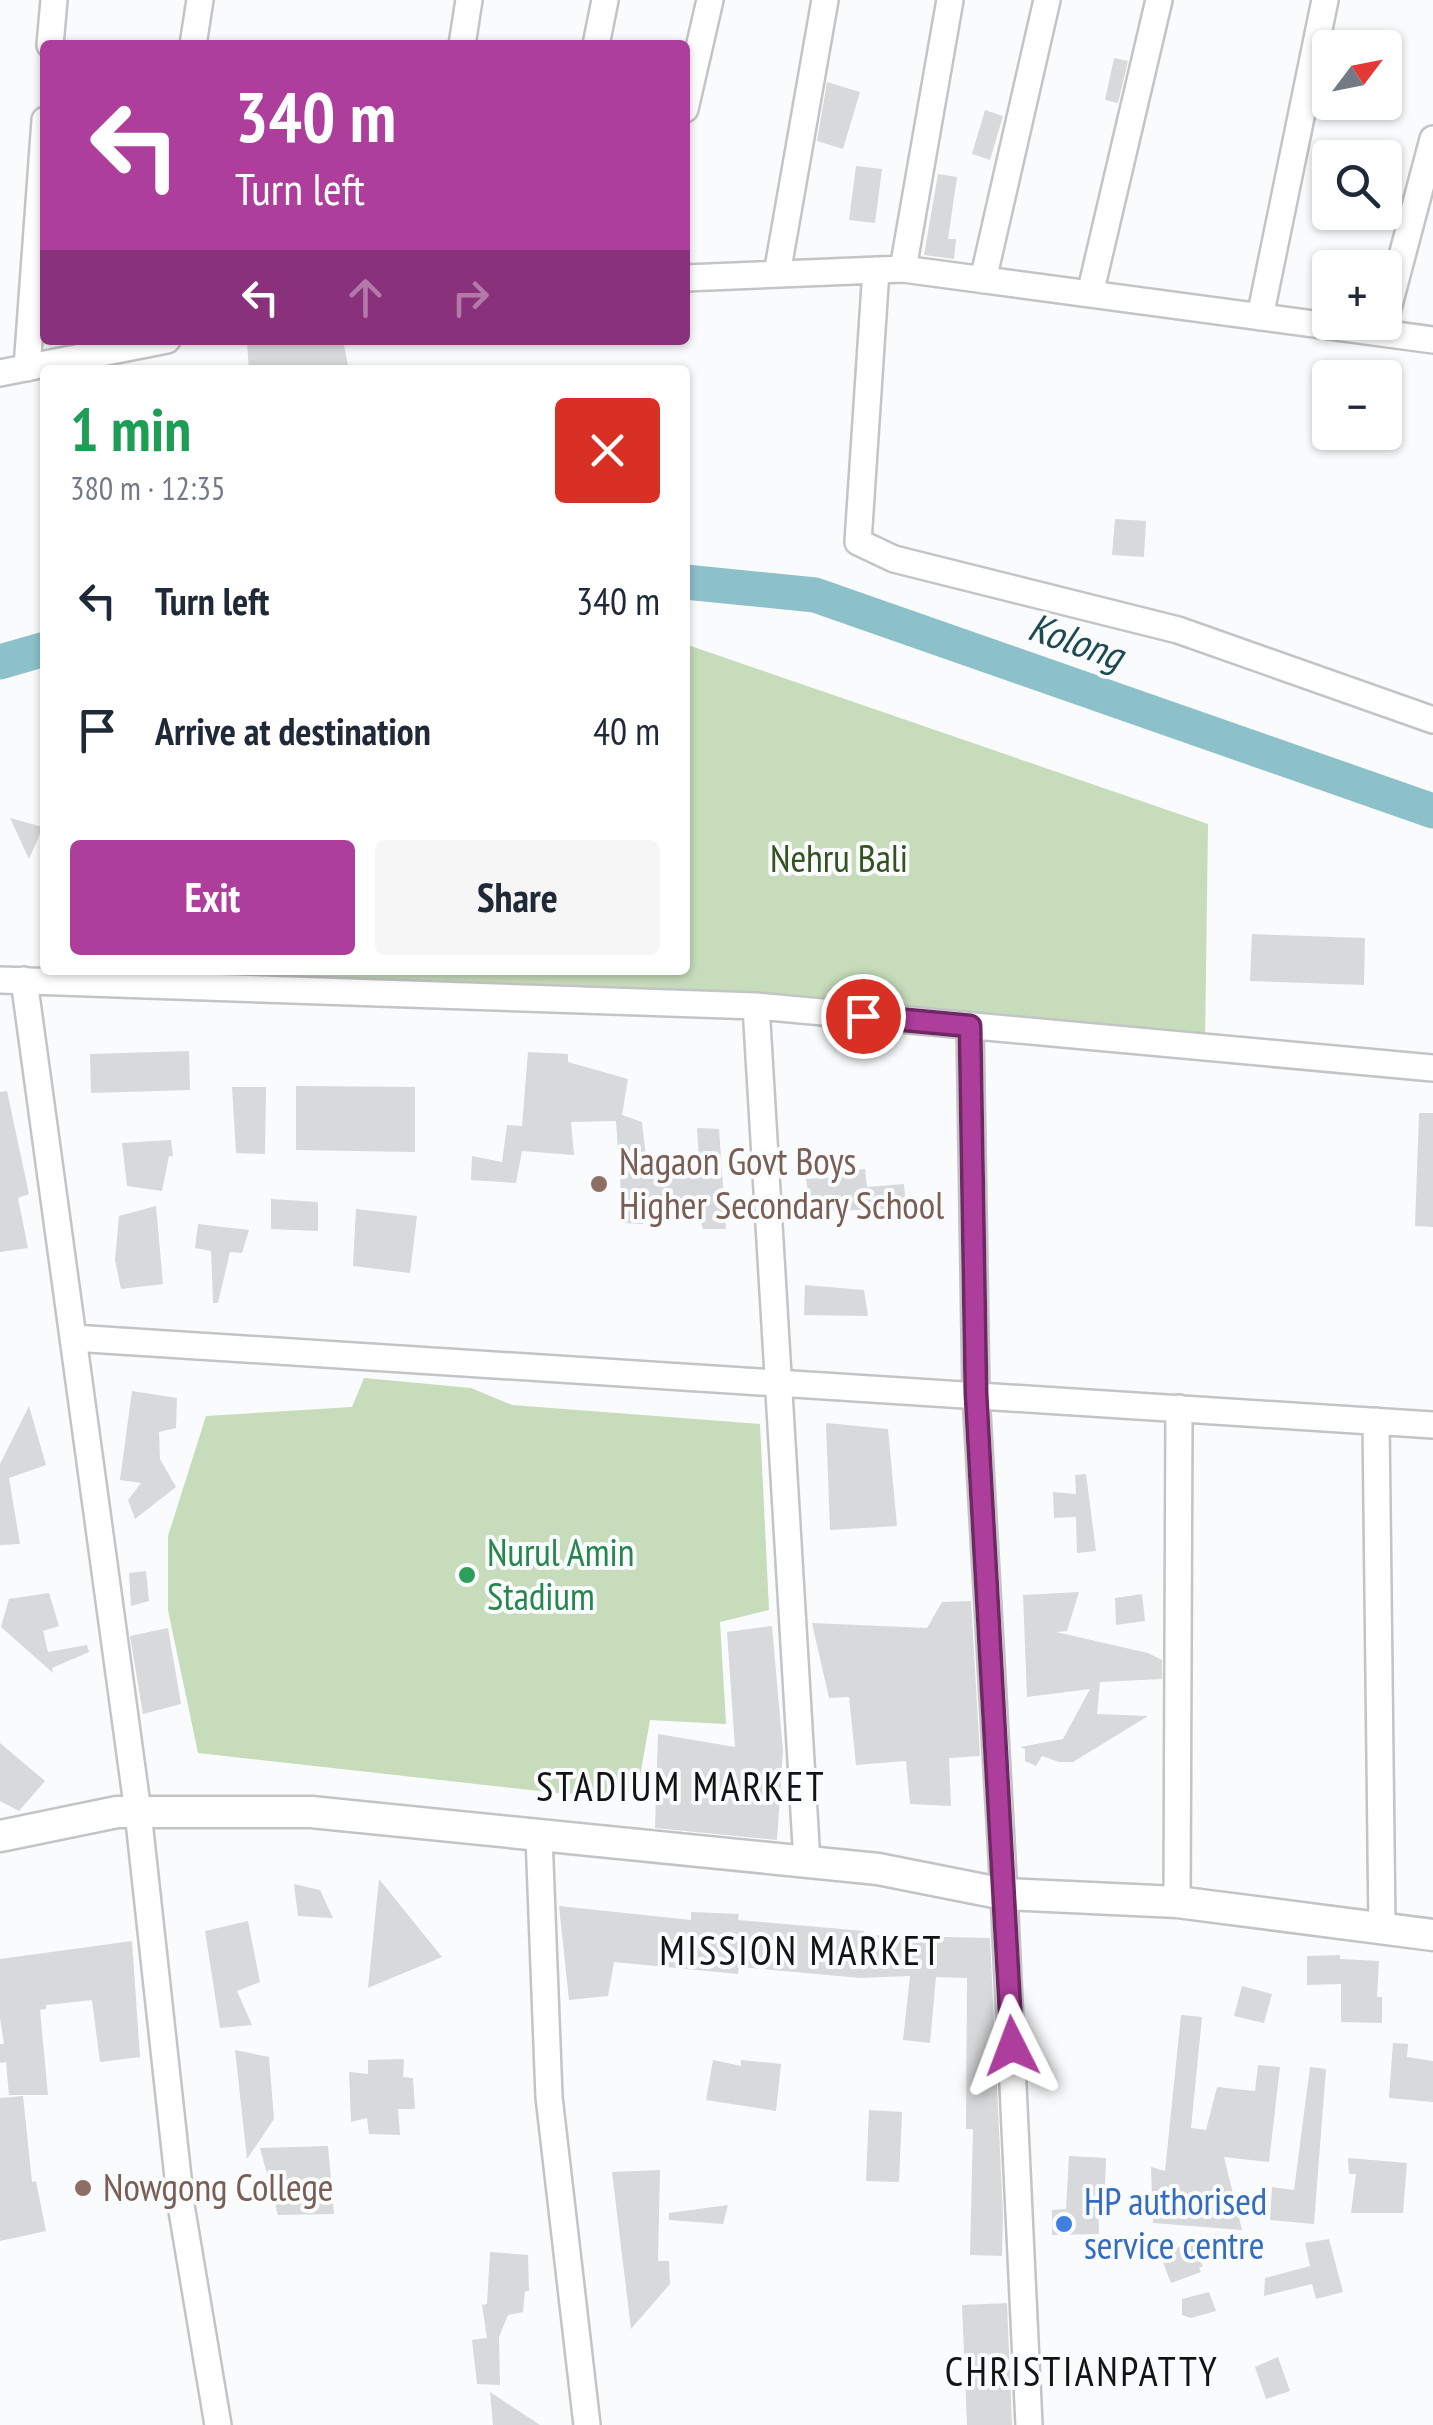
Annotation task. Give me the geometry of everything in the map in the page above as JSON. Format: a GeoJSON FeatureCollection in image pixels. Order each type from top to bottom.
{"type":"FeatureCollection","features":[{"type":"Feature","properties":{"kind":"main road"},"geometry":{"type":"LineString","coordinates":[[0,1836],[117,1812],[312,1812],[878,1869],[1004,1894],[1176,1902],[1433,1934]]}},
{"type":"Feature","properties":{"kind":"street"},"geometry":{"type":"LineString","coordinates":[[50,40],[54,0]]}},
{"type":"Feature","properties":{"kind":"street"},"geometry":{"type":"LineString","coordinates":[[194,40],[200,0]]}},
{"type":"Feature","properties":{"kind":"street"},"geometry":{"type":"LineString","coordinates":[[463,40],[469,0]]}},
{"type":"Feature","properties":{"kind":"street"},"geometry":{"type":"LineString","coordinates":[[597,40],[604,0]]}},
{"type":"Feature","properties":{"kind":"street"},"geometry":{"type":"LineString","coordinates":[[690,87],[710,0]]}},
{"type":"Feature","properties":{"kind":"street"},"geometry":{"type":"LineString","coordinates":[[777,274],[825,0]]}},
{"type":"Feature","properties":{"kind":"street"},"geometry":{"type":"LineString","coordinates":[[903,269],[950,0]]}},
{"type":"Feature","properties":{"kind":"street"},"geometry":{"type":"LineString","coordinates":[[983,280],[1046,0]]}},
{"type":"Feature","properties":{"kind":"street"},"geometry":{"type":"LineString","coordinates":[[1090,294],[1159,0]]}},
{"type":"Feature","properties":{"kind":"street"},"geometry":{"type":"LineString","coordinates":[[1260,317],[1324,0]]}},
{"type":"Feature","properties":{"kind":"street"},"geometry":{"type":"LineString","coordinates":[[1402,257],[1433,140]]}},
{"type":"Feature","properties":{"kind":"street"},"geometry":{"type":"LineString","coordinates":[[27,368],[40,189]]}},
{"type":"Feature","properties":{"kind":"street"},"geometry":{"type":"LineString","coordinates":[[690,278],[903,269],[1260,317],[1312,320]]}},
{"type":"Feature","properties":{"kind":"street"},"geometry":{"type":"LineString","coordinates":[[876,270],[858,542],[894,559],[1178,630],[1433,720]]}},
{"type":"Feature","properties":{"kind":"street"},"geometry":{"type":"LineString","coordinates":[[1402,331],[1433,340]]}},
{"type":"Feature","properties":{"kind":"street"},"geometry":{"type":"LineString","coordinates":[[41,365],[138,345]]}},
{"type":"Feature","properties":{"kind":"street"},"geometry":{"type":"LineString","coordinates":[[0,373],[40,365]]}},
{"type":"Feature","properties":{"kind":"street"},"geometry":{"type":"LineString","coordinates":[[218,2425],[181,2205],[138,1812],[73,1338],[12,980],[756,1006],[1433,1068]]}},
{"type":"Feature","properties":{"kind":"street"},"geometry":{"type":"LineString","coordinates":[[756,1006],[807,1862]]}},
{"type":"Feature","properties":{"kind":"street"},"geometry":{"type":"LineString","coordinates":[[970,1026],[976,1394],[1029,2425]]}},
{"type":"Feature","properties":{"kind":"street"},"geometry":{"type":"LineString","coordinates":[[73,1338],[1433,1425]]}},
{"type":"Feature","properties":{"kind":"street"},"geometry":{"type":"LineString","coordinates":[[1176,1902],[1179,1408]]}},
{"type":"Feature","properties":{"kind":"street"},"geometry":{"type":"LineString","coordinates":[[1376,1421],[1382,1928]]}},
{"type":"Feature","properties":{"kind":"street"},"geometry":{"type":"LineString","coordinates":[[539,1836],[549,2097],[587,2425]]}},
{"type":"Feature","properties":{"kind":"green space","name":"Nehru Bali"},"geometry":{"type":"Polygon","coordinates":[[[690,646],[1208,824],[1205,1047],[756,1006],[265,989],[265,975],[690,975],[690,646]]]}},
{"type":"Feature","properties":{"kind":"green space","name":"Nurul Amin Stadium"},"geometry":{"type":"Polygon","coordinates":[[[364,1378],[471,1388],[512,1405],[760,1424],[769,1610],[720,1622],[726,1724],[650,1720],[637,1793],[566,1794],[198,1753],[168,1610],[168,1536],[206,1416],[352,1407],[364,1378]]]}},
{"type":"Feature","properties":{"kind":"building"},"geometry":{"type":"Polygon","coordinates":[[[1114,58],[1128,61],[1118,103],[1105,100],[1114,58]]]}},
{"type":"Feature","properties":{"kind":"building"},"geometry":{"type":"Polygon","coordinates":[[[827,82],[860,92],[843,149],[817,141],[827,82]]]}},
{"type":"Feature","properties":{"kind":"building"},"geometry":{"type":"Polygon","coordinates":[[[985,110],[1003,116],[990,160],[972,154],[985,110]]]}},
{"type":"Feature","properties":{"kind":"building"},"geometry":{"type":"Polygon","coordinates":[[[856,166],[882,169],[875,223],[849,220],[856,166]]]}},
{"type":"Feature","properties":{"kind":"building"},"geometry":{"type":"Polygon","coordinates":[[[938,174],[957,177],[948,239],[956,239],[954,259],[924,255],[938,174]]]}},
{"type":"Feature","properties":{"kind":"building"},"geometry":{"type":"Polygon","coordinates":[[[247,345],[344,345],[348,365],[249,365],[247,345]]]}},
{"type":"Feature","properties":{"kind":"building"},"geometry":{"type":"Polygon","coordinates":[[[1115,519],[1146,521],[1144,557],[1112,555],[1115,519]]]}},
{"type":"Feature","properties":{"kind":"building"},"geometry":{"type":"Polygon","coordinates":[[[10,818],[40,826],[29,859],[10,818]]]}},
{"type":"Feature","properties":{"kind":"building"},"geometry":{"type":"Polygon","coordinates":[[[1252,934],[1365,938],[1364,985],[1250,981],[1252,934]]]}},
{"type":"Feature","properties":{"kind":"building"},"geometry":{"type":"Polygon","coordinates":[[[189,1051],[190,1090],[91,1093],[90,1054],[189,1051]]]}},
{"type":"Feature","properties":{"kind":"building"},"geometry":{"type":"Polygon","coordinates":[[[528,1052],[568,1054],[568,1062],[628,1079],[622,1115],[642,1122],[648,1175],[700,1176],[697,1128],[719,1129],[726,1229],[703,1229],[695,1204],[645,1200],[643,1224],[623,1223],[616,1121],[571,1122],[574,1155],[522,1151],[516,1183],[471,1180],[472,1156],[502,1162],[507,1125],[522,1126],[528,1052]]]}},
{"type":"Feature","properties":{"kind":"building"},"geometry":{"type":"Polygon","coordinates":[[[296,1086],[415,1087],[415,1152],[296,1150],[296,1086]]]}},
{"type":"Feature","properties":{"kind":"building"},"geometry":{"type":"Polygon","coordinates":[[[232,1087],[266,1087],[265,1154],[236,1153],[232,1087]]]}},
{"type":"Feature","properties":{"kind":"building"},"geometry":{"type":"Polygon","coordinates":[[[7,1091],[29,1194],[18,1198],[28,1248],[0,1252],[0,1092],[7,1091]]]}},
{"type":"Feature","properties":{"kind":"building"},"geometry":{"type":"Polygon","coordinates":[[[1419,1113],[1433,1113],[1433,1227],[1415,1226],[1419,1113]]]}},
{"type":"Feature","properties":{"kind":"building"},"geometry":{"type":"Polygon","coordinates":[[[171,1140],[173,1156],[169,1156],[162,1191],[127,1186],[122,1143],[171,1140]]]}},
{"type":"Feature","properties":{"kind":"building"},"geometry":{"type":"Polygon","coordinates":[[[865,1169],[867,1187],[904,1184],[906,1208],[811,1212],[806,1179],[846,1176],[846,1171],[865,1169]]]}},
{"type":"Feature","properties":{"kind":"building"},"geometry":{"type":"Polygon","coordinates":[[[271,1199],[318,1202],[318,1231],[271,1229],[271,1199]]]}},
{"type":"Feature","properties":{"kind":"building"},"geometry":{"type":"Polygon","coordinates":[[[156,1206],[163,1284],[121,1289],[115,1260],[119,1216],[156,1206]]]}},
{"type":"Feature","properties":{"kind":"building"},"geometry":{"type":"Polygon","coordinates":[[[356,1209],[417,1216],[410,1273],[353,1266],[356,1209]]]}},
{"type":"Feature","properties":{"kind":"building"},"geometry":{"type":"Polygon","coordinates":[[[198,1224],[249,1230],[242,1253],[230,1252],[218,1303],[213,1303],[211,1251],[195,1248],[198,1224]]]}},
{"type":"Feature","properties":{"kind":"building"},"geometry":{"type":"Polygon","coordinates":[[[805,1285],[864,1290],[868,1316],[804,1315],[805,1285]]]}},
{"type":"Feature","properties":{"kind":"building"},"geometry":{"type":"Polygon","coordinates":[[[132,1391],[177,1398],[176,1428],[159,1432],[160,1459],[176,1487],[135,1519],[128,1500],[141,1483],[120,1480],[132,1391]]]}},
{"type":"Feature","properties":{"kind":"building"},"geometry":{"type":"Polygon","coordinates":[[[29,1406],[46,1465],[9,1478],[20,1544],[0,1545],[0,1464],[29,1406]]]}},
{"type":"Feature","properties":{"kind":"building"},"geometry":{"type":"Polygon","coordinates":[[[826,1423],[888,1429],[897,1526],[830,1530],[826,1423]]]}},
{"type":"Feature","properties":{"kind":"building"},"geometry":{"type":"Polygon","coordinates":[[[1086,1474],[1096,1551],[1077,1553],[1076,1517],[1054,1518],[1053,1492],[1076,1494],[1075,1475],[1086,1474]]]}},
{"type":"Feature","properties":{"kind":"building"},"geometry":{"type":"Polygon","coordinates":[[[146,1571],[149,1601],[131,1606],[129,1573],[146,1571]]]}},
{"type":"Feature","properties":{"kind":"building"},"geometry":{"type":"Polygon","coordinates":[[[1079,1592],[1067,1631],[1056,1632],[1148,1653],[1162,1660],[1162,1679],[1100,1682],[1097,1714],[1148,1716],[1073,1762],[1042,1756],[1036,1766],[1025,1761],[1025,1749],[1020,1747],[1063,1739],[1090,1689],[1027,1697],[1023,1595],[1079,1592]]]}},
{"type":"Feature","properties":{"kind":"building"},"geometry":{"type":"Polygon","coordinates":[[[49,1593],[59,1626],[43,1631],[48,1652],[87,1645],[89,1652],[52,1668],[53,1673],[1,1627],[9,1599],[49,1593]]]}},
{"type":"Feature","properties":{"kind":"building"},"geometry":{"type":"Polygon","coordinates":[[[1142,1594],[1145,1621],[1116,1625],[1115,1598],[1142,1594]]]}},
{"type":"Feature","properties":{"kind":"building"},"geometry":{"type":"Polygon","coordinates":[[[971,1601],[980,1756],[949,1758],[951,1806],[910,1804],[906,1761],[856,1765],[849,1697],[829,1698],[812,1623],[927,1628],[942,1602],[971,1601]]]}},
{"type":"Feature","properties":{"kind":"building"},"geometry":{"type":"Polygon","coordinates":[[[772,1626],[783,1751],[777,1840],[655,1828],[658,1734],[735,1747],[727,1632],[772,1626]]]}},
{"type":"Feature","properties":{"kind":"building"},"geometry":{"type":"Polygon","coordinates":[[[168,1628],[181,1704],[143,1714],[130,1636],[168,1628]]]}},
{"type":"Feature","properties":{"kind":"building"},"geometry":{"type":"Polygon","coordinates":[[[0,1743],[45,1781],[19,1811],[0,1801],[0,1743]]]}},
{"type":"Feature","properties":{"kind":"building"},"geometry":{"type":"Polygon","coordinates":[[[379,1879],[442,1957],[368,1988],[379,1879]]]}},
{"type":"Feature","properties":{"kind":"building"},"geometry":{"type":"Polygon","coordinates":[[[294,1884],[320,1890],[333,1918],[298,1916],[294,1884]]]}},
{"type":"Feature","properties":{"kind":"building"},"geometry":{"type":"Polygon","coordinates":[[[559,1906],[691,1920],[691,1912],[739,1914],[738,1920],[864,1931],[864,1935],[990,1938],[1002,2256],[970,2255],[973,2129],[966,2129],[967,1978],[936,1977],[930,2043],[903,2040],[910,1976],[860,1978],[739,1967],[738,1974],[614,1962],[608,1996],[569,2000],[559,1906]]]}},
{"type":"Feature","properties":{"kind":"building"},"geometry":{"type":"Polygon","coordinates":[[[248,1921],[260,1982],[237,1991],[252,2025],[220,2028],[205,1931],[248,1921]]]}},
{"type":"Feature","properties":{"kind":"building"},"geometry":{"type":"Polygon","coordinates":[[[132,1941],[140,2057],[100,2062],[92,2000],[46,2005],[46,2009],[40,2010],[48,2095],[9,2095],[6,2062],[0,2063],[0,2044],[4,2044],[0,1959],[132,1941]]]}},
{"type":"Feature","properties":{"kind":"building"},"geometry":{"type":"Polygon","coordinates":[[[1340,1955],[1340,1959],[1379,1961],[1377,1997],[1382,1997],[1382,2023],[1341,2022],[1341,1984],[1307,1985],[1307,1956],[1340,1955]]]}},
{"type":"Feature","properties":{"kind":"building"},"geometry":{"type":"Polygon","coordinates":[[[1242,1986],[1272,1994],[1264,2023],[1234,2016],[1242,1986]]]}},
{"type":"Feature","properties":{"kind":"building"},"geometry":{"type":"Polygon","coordinates":[[[1181,2015],[1202,2017],[1191,2128],[1206,2130],[1217,2087],[1255,2091],[1258,2065],[1280,2067],[1269,2162],[1224,2157],[1242,2230],[1153,2223],[1151,2167],[1165,2171],[1181,2015]]]}},
{"type":"Feature","properties":{"kind":"building"},"geometry":{"type":"Polygon","coordinates":[[[1393,2043],[1408,2044],[1407,2057],[1433,2061],[1433,2102],[1389,2098],[1393,2043]]]}},
{"type":"Feature","properties":{"kind":"building"},"geometry":{"type":"Polygon","coordinates":[[[235,2050],[269,2057],[274,2119],[247,2159],[235,2050]]]}},
{"type":"Feature","properties":{"kind":"building"},"geometry":{"type":"Polygon","coordinates":[[[404,2059],[403,2077],[413,2078],[415,2109],[398,2109],[400,2135],[369,2134],[367,2118],[351,2122],[349,2072],[368,2074],[368,2060],[404,2059]]]}},
{"type":"Feature","properties":{"kind":"building"},"geometry":{"type":"Polygon","coordinates":[[[713,2060],[741,2066],[741,2060],[781,2064],[776,2111],[706,2100],[713,2060]]]}},
{"type":"Feature","properties":{"kind":"building"},"geometry":{"type":"Polygon","coordinates":[[[1310,2067],[1326,2069],[1314,2224],[1270,2220],[1272,2187],[1294,2190],[1310,2067]]]}},
{"type":"Feature","properties":{"kind":"building"},"geometry":{"type":"Polygon","coordinates":[[[23,2096],[32,2182],[36,2181],[46,2231],[0,2241],[0,2098],[23,2096]]]}},
{"type":"Feature","properties":{"kind":"building"},"geometry":{"type":"Polygon","coordinates":[[[869,2110],[902,2112],[899,2182],[866,2181],[869,2110]]]}},
{"type":"Feature","properties":{"kind":"building"},"geometry":{"type":"Polygon","coordinates":[[[328,2146],[334,2214],[278,2215],[260,2148],[328,2146]]]}},
{"type":"Feature","properties":{"kind":"building"},"geometry":{"type":"Polygon","coordinates":[[[1069,2156],[1106,2158],[1105,2186],[1098,2186],[1099,2234],[1052,2235],[1052,2210],[1066,2209],[1069,2156]]]}},
{"type":"Feature","properties":{"kind":"building"},"geometry":{"type":"Polygon","coordinates":[[[1348,2158],[1407,2163],[1403,2213],[1351,2213],[1356,2174],[1349,2174],[1348,2158]]]}},
{"type":"Feature","properties":{"kind":"building"},"geometry":{"type":"Polygon","coordinates":[[[660,2170],[658,2261],[669,2261],[670,2284],[631,2329],[612,2172],[660,2170]]]}},
{"type":"Feature","properties":{"kind":"building"},"geometry":{"type":"Polygon","coordinates":[[[728,2205],[723,2224],[669,2220],[669,2213],[728,2205]]]}},
{"type":"Feature","properties":{"kind":"building"},"geometry":{"type":"Polygon","coordinates":[[[1329,2239],[1343,2292],[1316,2299],[1312,2284],[1264,2296],[1265,2278],[1310,2266],[1305,2243],[1329,2239]]]}},
{"type":"Feature","properties":{"kind":"building"},"geometry":{"type":"Polygon","coordinates":[[[1193,2244],[1203,2266],[1199,2268],[1201,2272],[1171,2283],[1159,2252],[1193,2244]]]}},
{"type":"Feature","properties":{"kind":"building"},"geometry":{"type":"Polygon","coordinates":[[[490,2252],[528,2255],[529,2291],[525,2291],[523,2312],[508,2315],[499,2337],[500,2385],[477,2384],[472,2340],[487,2338],[482,2305],[487,2304],[490,2252]]]}},
{"type":"Feature","properties":{"kind":"building"},"geometry":{"type":"Polygon","coordinates":[[[1209,2292],[1216,2311],[1191,2318],[1182,2315],[1182,2299],[1209,2292]]]}},
{"type":"Feature","properties":{"kind":"building"},"geometry":{"type":"Polygon","coordinates":[[[1007,2303],[1012,2425],[967,2425],[962,2305],[1007,2303]]]}},
{"type":"Feature","properties":{"kind":"building"},"geometry":{"type":"Polygon","coordinates":[[[1278,2357],[1290,2391],[1266,2399],[1255,2367],[1278,2357]]]}},
{"type":"Feature","properties":{"kind":"building"},"geometry":{"type":"Polygon","coordinates":[[[490,2392],[540,2425],[493,2425],[490,2392]]]}},
{"type":"Feature","properties":{"kind":"waterway","name":"Kolong"},"geometry":{"type":"LineString","coordinates":[[690,582],[815,595],[1433,811]]}},
{"type":"Feature","properties":{"kind":"waterway","name":"Kolong"},"geometry":{"type":"LineString","coordinates":[[0,662],[40,650]]}},
{"type":"Feature","properties":{"kind":"place","name":"Nagaon Govt Boys Higher Secondary School"},"geometry":{"type":"Point","coordinates":[599,1184]}},
{"type":"Feature","properties":{"kind":"place","name":"Nurul Amin Stadium"},"geometry":{"type":"Point","coordinates":[467,1575]}},
{"type":"Feature","properties":{"kind":"place","name":"Nowgong College"},"geometry":{"type":"Point","coordinates":[83,2188]}},
{"type":"Feature","properties":{"kind":"place","name":"HP authorised service centre"},"geometry":{"type":"Point","coordinates":[1064,2224]}},
{"type":"Feature","properties":{"kind":"district","name":"STADIUM MARKET"},"geometry":{"type":"Point","coordinates":[681,1787]}},
{"type":"Feature","properties":{"kind":"district","name":"MISSION MARKET"},"geometry":{"type":"Point","coordinates":[801,1951]}},
{"type":"Feature","properties":{"kind":"district","name":"CHRISTIANPATTY"},"geometry":{"type":"Point","coordinates":[1082,2372]}},
{"type":"Feature","properties":{"kind":"route"},"geometry":{"type":"LineString","coordinates":[[863,1016],[970,1026],[976,1394],[1012,2046]]}}]}
